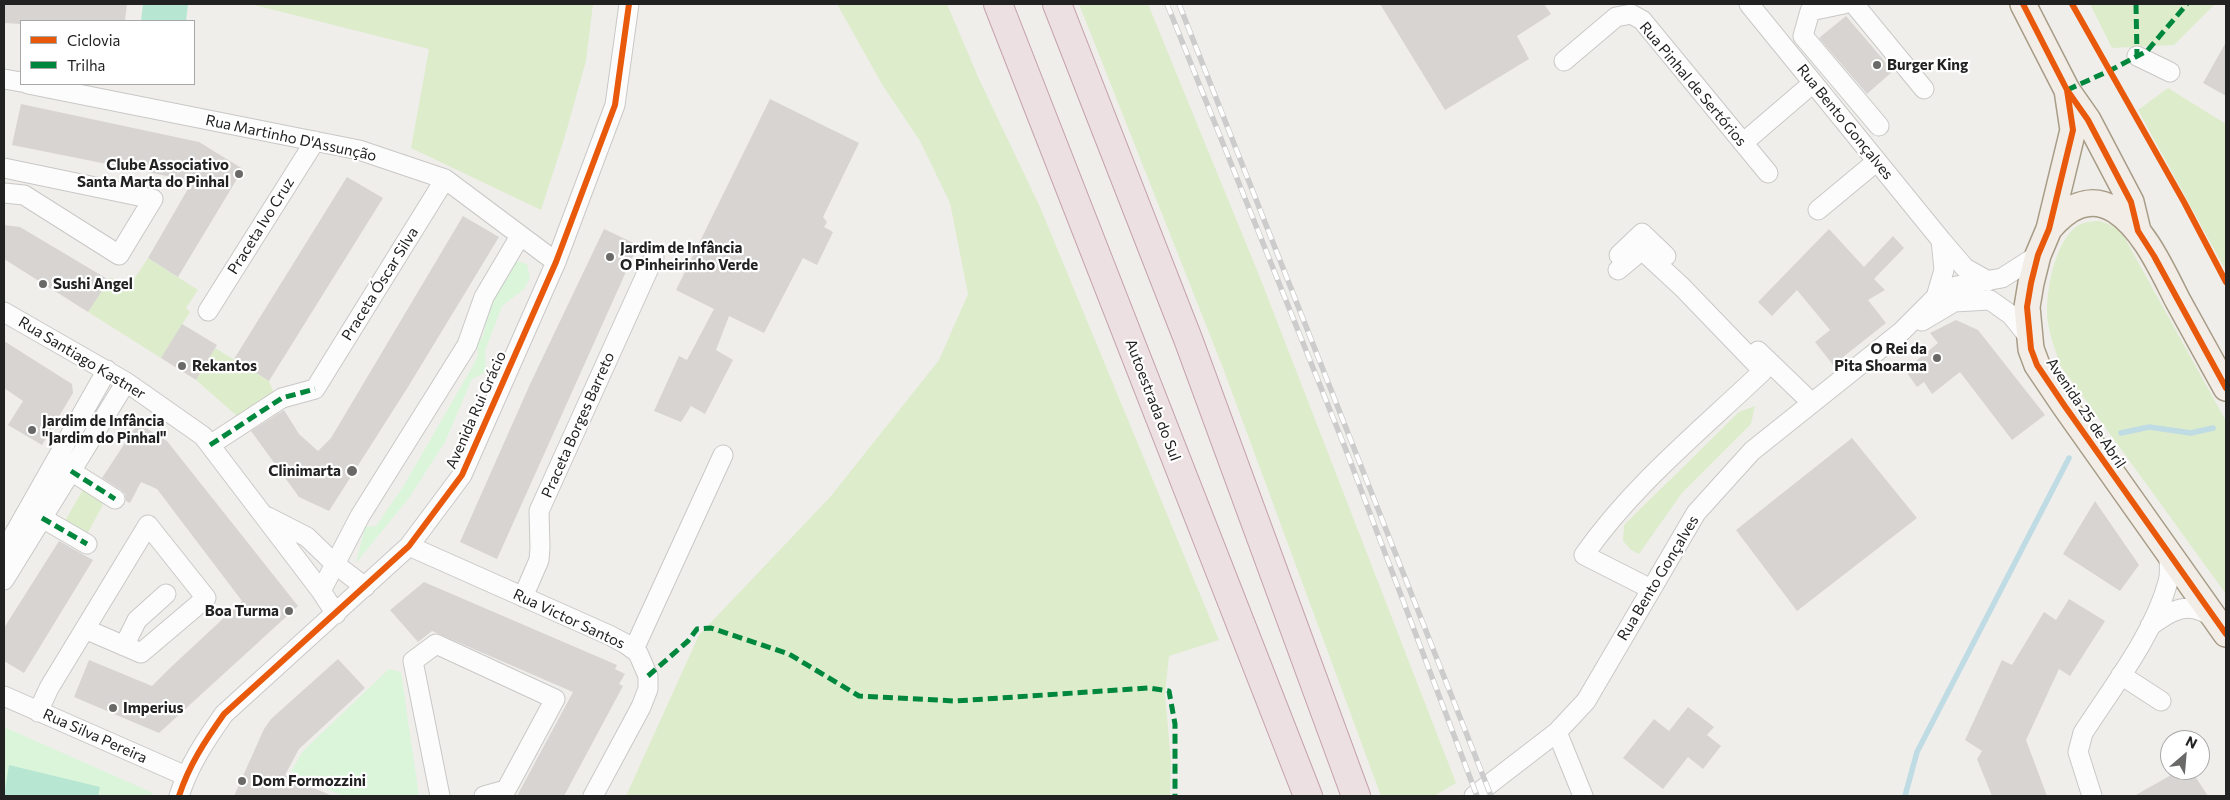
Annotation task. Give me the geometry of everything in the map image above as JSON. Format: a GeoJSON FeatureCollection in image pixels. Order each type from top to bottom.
{"type":"FeatureCollection","features":[{"type":"Feature","properties":{"kind":"highway","name":"Autoestrada do Sul"},"geometry":{"type":"LineString","coordinates":[[998,4],[1308,796]]}},
{"type":"Feature","properties":{"kind":"highway"},"geometry":{"type":"LineString","coordinates":[[1057,4],[1188,339],[1356,796]]}},
{"type":"Feature","properties":{"kind":"main road","name":"Avenida 25 de Abril"},"geometry":{"type":"LineString","coordinates":[[2022,4],[2067,90],[2088,120],[2131,202],[2138,231]]}},
{"type":"Feature","properties":{"kind":"main road","name":"Avenida 25 de Abril"},"geometry":{"type":"LineString","coordinates":[[2067,90],[2073,130],[2049,229],[2038,255],[2027,307],[2028,336],[2037,365],[2221,627]]}},
{"type":"Feature","properties":{"kind":"main road","name":"Avenida 25 de Abril"},"geometry":{"type":"LineString","coordinates":[[2049,229],[2066,210],[2082,204],[2098,204],[2116,210],[2138,231],[2154,256],[2226,388]]}},
{"type":"Feature","properties":{"kind":"street","name":"Avenida Rui Grácio"},"geometry":{"type":"LineString","coordinates":[[179,796],[186,776],[202,744],[224,714],[410,546],[462,475],[556,262],[614,105],[629,4]]}},
{"type":"Feature","properties":{"kind":"street","name":"Rua Bento Gonçalves"},"geometry":{"type":"LineString","coordinates":[[1749,4],[1965,268],[1988,281]]}},
{"type":"Feature","properties":{"kind":"street"},"geometry":{"type":"LineString","coordinates":[[1844,4],[1810,11],[1804,36],[1879,126]]}},
{"type":"Feature","properties":{"kind":"street"},"geometry":{"type":"LineString","coordinates":[[1854,4],[1924,89]]}},
{"type":"Feature","properties":{"kind":"street","name":"Rua Pinhal de Sertórios"},"geometry":{"type":"LineString","coordinates":[[1564,61],[1616,17],[1631,14],[1648,26],[1768,173]]}},
{"type":"Feature","properties":{"kind":"street"},"geometry":{"type":"LineString","coordinates":[[2137,56],[2170,72]]}},
{"type":"Feature","properties":{"kind":"street"},"geometry":{"type":"LineString","coordinates":[[4,79],[20,82]]}},
{"type":"Feature","properties":{"kind":"street"},"geometry":{"type":"LineString","coordinates":[[1743,143],[1813,82]]}},
{"type":"Feature","properties":{"kind":"street","name":"Rua Martinho D'Assunção"},"geometry":{"type":"LineString","coordinates":[[33,85],[359,150],[445,179],[556,262]]}},
{"type":"Feature","properties":{"kind":"street","name":"Praceta Ivo Cruz"},"geometry":{"type":"LineString","coordinates":[[208,311],[315,141]]}},
{"type":"Feature","properties":{"kind":"street"},"geometry":{"type":"LineString","coordinates":[[1818,210],[1877,161]]}},
{"type":"Feature","properties":{"kind":"street"},"geometry":{"type":"LineString","coordinates":[[4,168],[153,200],[119,255],[24,194],[4,192]]}},
{"type":"Feature","properties":{"kind":"street","name":"Praceta Óscar Silva"},"geometry":{"type":"LineString","coordinates":[[210,445],[282,398],[315,389],[445,179]]}},
{"type":"Feature","properties":{"kind":"street"},"geometry":{"type":"LineString","coordinates":[[1651,589],[1584,555],[1605,526],[1656,473],[1762,372],[1682,287],[1642,250],[1614,266],[1642,233],[1710,304],[1812,403]]}},
{"type":"Feature","properties":{"kind":"street"},"geometry":{"type":"LineString","coordinates":[[321,591],[398,453],[467,345],[484,297],[520,236]]}},
{"type":"Feature","properties":{"kind":"street"},"geometry":{"type":"LineString","coordinates":[[1936,297],[1944,270],[1941,240]]}},
{"type":"Feature","properties":{"kind":"street"},"geometry":{"type":"LineString","coordinates":[[1901,332],[1936,297],[1956,286],[2002,278],[2038,255]]}},
{"type":"Feature","properties":{"kind":"street","name":"Praceta Borges Barreto"},"geometry":{"type":"LineString","coordinates":[[523,597],[539,560],[539,511],[654,257]]}},
{"type":"Feature","properties":{"kind":"street"},"geometry":{"type":"LineString","coordinates":[[1901,332],[1954,302],[1990,300],[2011,315],[2028,336]]}},
{"type":"Feature","properties":{"kind":"street","name":"Rua Santiago Kastner"},"geometry":{"type":"LineString","coordinates":[[4,312],[107,370],[203,436],[321,591],[336,614]]}},
{"type":"Feature","properties":{"kind":"street","name":"Rua Bento Gonçalves"},"geometry":{"type":"LineString","coordinates":[[1474,796],[1556,732],[1586,701],[1696,512],[1752,451],[1901,332]]}},
{"type":"Feature","properties":{"kind":"street"},"geometry":{"type":"LineString","coordinates":[[4,552],[107,370]]}},
{"type":"Feature","properties":{"kind":"street"},"geometry":{"type":"LineString","coordinates":[[4,580],[126,382]]}},
{"type":"Feature","properties":{"kind":"street"},"geometry":{"type":"LineString","coordinates":[[634,649],[723,455]]}},
{"type":"Feature","properties":{"kind":"street"},"geometry":{"type":"LineString","coordinates":[[71,471],[115,499]]}},
{"type":"Feature","properties":{"kind":"street","name":"Rua Santiago Kastner"},"geometry":{"type":"LineString","coordinates":[[263,514],[307,537],[335,564],[365,587]]}},
{"type":"Feature","properties":{"kind":"street"},"geometry":{"type":"LineString","coordinates":[[42,518],[87,544]]}},
{"type":"Feature","properties":{"kind":"street"},"geometry":{"type":"LineString","coordinates":[[38,712],[49,688],[148,525],[206,598],[141,653],[85,629]]}},
{"type":"Feature","properties":{"kind":"street","name":"Rua Victor Santos"},"geometry":{"type":"LineString","coordinates":[[410,546],[609,635],[634,649],[642,661],[648,676],[647,696],[593,796]]}},
{"type":"Feature","properties":{"kind":"street"},"geometry":{"type":"LineString","coordinates":[[2092,796],[2078,752],[2083,733],[2150,626],[2168,582],[2170,572],[2168,551]]}},
{"type":"Feature","properties":{"kind":"street"},"geometry":{"type":"LineString","coordinates":[[124,646],[137,620],[166,594]]}},
{"type":"Feature","properties":{"kind":"street"},"geometry":{"type":"LineString","coordinates":[[2150,626],[2167,614],[2194,608],[2203,611],[2221,627]]}},
{"type":"Feature","properties":{"kind":"street"},"geometry":{"type":"LineString","coordinates":[[440,796],[413,661],[436,644],[555,698],[506,790],[484,796]]}},
{"type":"Feature","properties":{"kind":"street"},"geometry":{"type":"LineString","coordinates":[[2121,675],[2161,701]]}},
{"type":"Feature","properties":{"kind":"street","name":"Rua Silva Pereira"},"geometry":{"type":"LineString","coordinates":[[4,696],[186,776]]}},
{"type":"Feature","properties":{"kind":"street"},"geometry":{"type":"LineString","coordinates":[[1556,732],[1583,796]]}},
{"type":"Feature","properties":{"kind":"green space"},"geometry":{"type":"Polygon","coordinates":[[[143,4],[188,4],[186,20],[141,20],[143,4]]]}},
{"type":"Feature","properties":{"kind":"green space"},"geometry":{"type":"Polygon","coordinates":[[[250,4],[593,4],[586,61],[565,136],[541,210],[411,148],[429,49],[250,4]]]}},
{"type":"Feature","properties":{"kind":"green space"},"geometry":{"type":"Polygon","coordinates":[[[837,4],[947,4],[979,79],[1040,207],[1219,640],[1169,656],[1165,694],[1171,762],[1170,796],[626,796],[699,635],[831,496],[939,360],[968,294],[950,203],[920,141],[883,86],[837,4]]]}},
{"type":"Feature","properties":{"kind":"green space"},"geometry":{"type":"Polygon","coordinates":[[[1079,4],[1148,4],[1261,280],[1456,783],[1434,796],[1381,796],[1223,368],[1079,4]]]}},
{"type":"Feature","properties":{"kind":"green space"},"geometry":{"type":"Polygon","coordinates":[[[2090,4],[2215,4],[2174,45],[2112,48],[2090,4]]]}},
{"type":"Feature","properties":{"kind":"green space"},"geometry":{"type":"Polygon","coordinates":[[[2168,88],[2226,124],[2226,271],[2138,110],[2168,88]]]}},
{"type":"Feature","properties":{"kind":"green space"},"geometry":{"type":"Polygon","coordinates":[[[2100,221],[2116,227],[2122,233],[2226,421],[2226,594],[2060,365],[2048,323],[2047,312],[2052,271],[2062,244],[2069,234],[2079,225],[2100,221]]]}},
{"type":"Feature","properties":{"kind":"green space"},"geometry":{"type":"Polygon","coordinates":[[[148,258],[198,290],[186,308],[190,312],[161,358],[88,312],[110,277],[128,288],[148,258]]]}},
{"type":"Feature","properties":{"kind":"green space"},"geometry":{"type":"Polygon","coordinates":[[[513,260],[527,264],[530,278],[524,289],[502,306],[485,351],[486,372],[472,379],[445,442],[409,498],[356,563],[365,527],[376,526],[403,487],[474,364],[478,355],[477,346],[484,333],[491,296],[513,260]]]}},
{"type":"Feature","properties":{"kind":"green space"},"geometry":{"type":"Polygon","coordinates":[[[215,348],[269,381],[277,401],[245,423],[196,380],[215,348]]]}},
{"type":"Feature","properties":{"kind":"green space"},"geometry":{"type":"Polygon","coordinates":[[[1755,406],[1751,424],[1682,493],[1639,554],[1631,550],[1623,541],[1624,525],[1739,412],[1755,406]]]}},
{"type":"Feature","properties":{"kind":"green space"},"geometry":{"type":"Polygon","coordinates":[[[85,486],[106,499],[85,538],[62,526],[85,486]]]}},
{"type":"Feature","properties":{"kind":"green space"},"geometry":{"type":"Polygon","coordinates":[[[389,669],[401,672],[419,796],[343,796],[291,772],[302,752],[389,669]]]}},
{"type":"Feature","properties":{"kind":"green space"},"geometry":{"type":"Polygon","coordinates":[[[4,727],[153,793],[151,796],[4,796],[4,727]]]}},
{"type":"Feature","properties":{"kind":"green space"},"geometry":{"type":"Polygon","coordinates":[[[9,765],[100,787],[98,796],[4,796],[9,765]]]}},
{"type":"Feature","properties":{"kind":"building"},"geometry":{"type":"Polygon","coordinates":[[[4,4],[127,4],[125,20],[20,20],[20,24],[4,23],[4,4]]]}},
{"type":"Feature","properties":{"kind":"building"},"geometry":{"type":"Polygon","coordinates":[[[1380,4],[1544,4],[1551,14],[1517,36],[1529,59],[1445,110],[1380,4]]]}},
{"type":"Feature","properties":{"kind":"building"},"geometry":{"type":"Polygon","coordinates":[[[1846,16],[1893,71],[1867,94],[1819,38],[1846,16]]]}},
{"type":"Feature","properties":{"kind":"building"},"geometry":{"type":"Polygon","coordinates":[[[2226,42],[2226,96],[2203,83],[2226,42]]]}},
{"type":"Feature","properties":{"kind":"building"},"geometry":{"type":"Polygon","coordinates":[[[770,99],[859,143],[823,217],[827,222],[824,227],[833,232],[817,265],[803,258],[764,333],[729,316],[716,350],[733,360],[705,414],[691,406],[681,422],[654,411],[679,356],[687,360],[714,309],[676,290],[770,99]]]}},
{"type":"Feature","properties":{"kind":"building"},"geometry":{"type":"Polygon","coordinates":[[[21,104],[199,142],[243,169],[178,277],[148,258],[189,187],[172,177],[12,145],[21,104]]]}},
{"type":"Feature","properties":{"kind":"building"},"geometry":{"type":"Polygon","coordinates":[[[347,177],[383,198],[269,381],[234,359],[347,177]]]}},
{"type":"Feature","properties":{"kind":"building"},"geometry":{"type":"Polygon","coordinates":[[[463,216],[499,237],[408,387],[329,511],[299,497],[251,431],[284,410],[299,434],[318,451],[331,438],[463,216]]]}},
{"type":"Feature","properties":{"kind":"building"},"geometry":{"type":"Polygon","coordinates":[[[4,225],[20,227],[109,280],[88,312],[4,259],[4,225]]]}},
{"type":"Feature","properties":{"kind":"building"},"geometry":{"type":"Polygon","coordinates":[[[604,229],[638,245],[497,559],[460,542],[531,382],[604,229]]]}},
{"type":"Feature","properties":{"kind":"building"},"geometry":{"type":"Polygon","coordinates":[[[1829,229],[1864,267],[1893,236],[1904,248],[1874,279],[1885,290],[1868,300],[1886,323],[1833,365],[1815,342],[1830,330],[1797,290],[1772,316],[1758,302],[1829,229]]]}},
{"type":"Feature","properties":{"kind":"building"},"geometry":{"type":"Polygon","coordinates":[[[1956,320],[1978,330],[2045,415],[2012,440],[1960,372],[1932,394],[1924,382],[1917,387],[1905,370],[1938,343],[1930,333],[1956,320]]]}},
{"type":"Feature","properties":{"kind":"building"},"geometry":{"type":"Polygon","coordinates":[[[182,324],[217,345],[196,380],[161,358],[182,324]]]}},
{"type":"Feature","properties":{"kind":"building"},"geometry":{"type":"Polygon","coordinates":[[[4,341],[72,384],[73,393],[42,445],[8,425],[23,401],[4,388],[4,341]]]}},
{"type":"Feature","properties":{"kind":"building"},"geometry":{"type":"Polygon","coordinates":[[[138,423],[167,441],[298,606],[159,733],[74,697],[89,660],[152,686],[242,601],[157,489],[141,482],[130,503],[126,501],[125,494],[121,490],[102,478],[138,423]]]}},
{"type":"Feature","properties":{"kind":"building"},"geometry":{"type":"Polygon","coordinates":[[[1852,438],[1917,518],[1797,611],[1736,530],[1852,438]]]}},
{"type":"Feature","properties":{"kind":"building"},"geometry":{"type":"Polygon","coordinates":[[[2095,501],[2139,565],[2120,591],[2063,554],[2095,501]]]}},
{"type":"Feature","properties":{"kind":"building"},"geometry":{"type":"Polygon","coordinates":[[[59,541],[93,560],[24,673],[4,661],[4,628],[59,541]]]}},
{"type":"Feature","properties":{"kind":"building"},"geometry":{"type":"Polygon","coordinates":[[[424,582],[617,665],[615,669],[625,674],[619,684],[623,686],[564,796],[517,796],[573,692],[432,631],[418,642],[390,610],[424,582]]]}},
{"type":"Feature","properties":{"kind":"building"},"geometry":{"type":"Polygon","coordinates":[[[2069,599],[2105,621],[2070,676],[2059,669],[2026,740],[2047,796],[1992,796],[1977,759],[1982,751],[1965,740],[2002,660],[2012,665],[2044,612],[2056,620],[2069,599]]]}},
{"type":"Feature","properties":{"kind":"building"},"geometry":{"type":"Polygon","coordinates":[[[338,659],[365,688],[299,749],[285,775],[332,796],[234,796],[264,729],[271,719],[338,659]]]}},
{"type":"Feature","properties":{"kind":"building"},"geometry":{"type":"Polygon","coordinates":[[[1688,707],[1714,727],[1707,735],[1721,746],[1703,769],[1688,757],[1663,789],[1623,758],[1654,719],[1669,731],[1688,707]]]}},
{"type":"Feature","properties":{"kind":"building"},"geometry":{"type":"Polygon","coordinates":[[[2162,780],[2198,780],[2208,796],[2134,796],[2162,780]]]}},
{"type":"Feature","properties":{"kind":"waterway"},"geometry":{"type":"LineString","coordinates":[[2121,433],[2149,427],[2191,433],[2213,428]]}},
{"type":"Feature","properties":{"kind":"waterway"},"geometry":{"type":"LineString","coordinates":[[1905,796],[1917,752],[2069,458]]}},
{"type":"Feature","properties":{"kind":"railway"},"geometry":{"type":"LineString","coordinates":[[1167,4],[1346,450],[1477,796]]}},
{"type":"Feature","properties":{"kind":"railway"},"geometry":{"type":"LineString","coordinates":[[1179,4],[1491,796]]}},
{"type":"Feature","properties":{"kind":"marked path"},"geometry":{"type":"LineString","coordinates":[[2136,4],[2137,56]]}},
{"type":"Feature","properties":{"kind":"marked path"},"geometry":{"type":"LineString","coordinates":[[2067,90],[2147,51],[2187,4]]}},
{"type":"Feature","properties":{"kind":"marked path"},"geometry":{"type":"LineString","coordinates":[[210,445],[282,398],[315,389]]}},
{"type":"Feature","properties":{"kind":"marked path"},"geometry":{"type":"LineString","coordinates":[[71,471],[115,499]]}},
{"type":"Feature","properties":{"kind":"marked path"},"geometry":{"type":"LineString","coordinates":[[42,518],[87,544]]}},
{"type":"Feature","properties":{"kind":"marked path"},"geometry":{"type":"LineString","coordinates":[[648,676],[688,641],[697,629],[711,628],[789,654],[859,696],[955,701],[1149,688],[1169,691],[1175,724],[1175,796]]}},
{"type":"Feature","properties":{"kind":"cycle path"},"geometry":{"type":"LineString","coordinates":[[179,796],[198,754],[224,714],[409,546],[462,475],[556,262],[615,105],[629,4]]}},
{"type":"Feature","properties":{"kind":"cycle path"},"geometry":{"type":"LineString","coordinates":[[2023,4],[2067,90],[2088,120],[2131,202],[2138,231],[2154,256],[2226,388]]}},
{"type":"Feature","properties":{"kind":"cycle path"},"geometry":{"type":"LineString","coordinates":[[2072,4],[2184,202],[2226,282]]}},
{"type":"Feature","properties":{"kind":"cycle path"},"geometry":{"type":"LineString","coordinates":[[2067,90],[2073,130],[2049,229],[2038,255],[2031,283],[2027,307],[2031,349],[2037,365],[2064,405],[2226,634]]}},
{"type":"Feature","properties":{"kind":"place","name":"Burger King"},"geometry":{"type":"Point","coordinates":[1877,65]}},
{"type":"Feature","properties":{"kind":"place","name":"Clube Associativo Santa Marta do Pinhal"},"geometry":{"type":"Point","coordinates":[239,174]}},
{"type":"Feature","properties":{"kind":"place","name":"Jardim de Infância O Pinheirinho Verde"},"geometry":{"type":"Point","coordinates":[610,257]}},
{"type":"Feature","properties":{"kind":"place","name":"Sushi Angel"},"geometry":{"type":"Point","coordinates":[43,284]}},
{"type":"Feature","properties":{"kind":"place","name":"O Rei da Pita Shoarma"},"geometry":{"type":"Point","coordinates":[1937,358]}},
{"type":"Feature","properties":{"kind":"place","name":"Rekantos"},"geometry":{"type":"Point","coordinates":[182,366]}},
{"type":"Feature","properties":{"kind":"place","name":"Jardim de Infância \"Jardim do Pinhal\""},"geometry":{"type":"Point","coordinates":[32,430]}},
{"type":"Feature","properties":{"kind":"place","name":"Clinimarta"},"geometry":{"type":"Point","coordinates":[352,471]}},
{"type":"Feature","properties":{"kind":"place","name":"Boa Turma"},"geometry":{"type":"Point","coordinates":[289,611]}},
{"type":"Feature","properties":{"kind":"place","name":"Imperius"},"geometry":{"type":"Point","coordinates":[113,708]}},
{"type":"Feature","properties":{"kind":"place","name":"Dom Formozzini"},"geometry":{"type":"Point","coordinates":[242,781]}}]}
